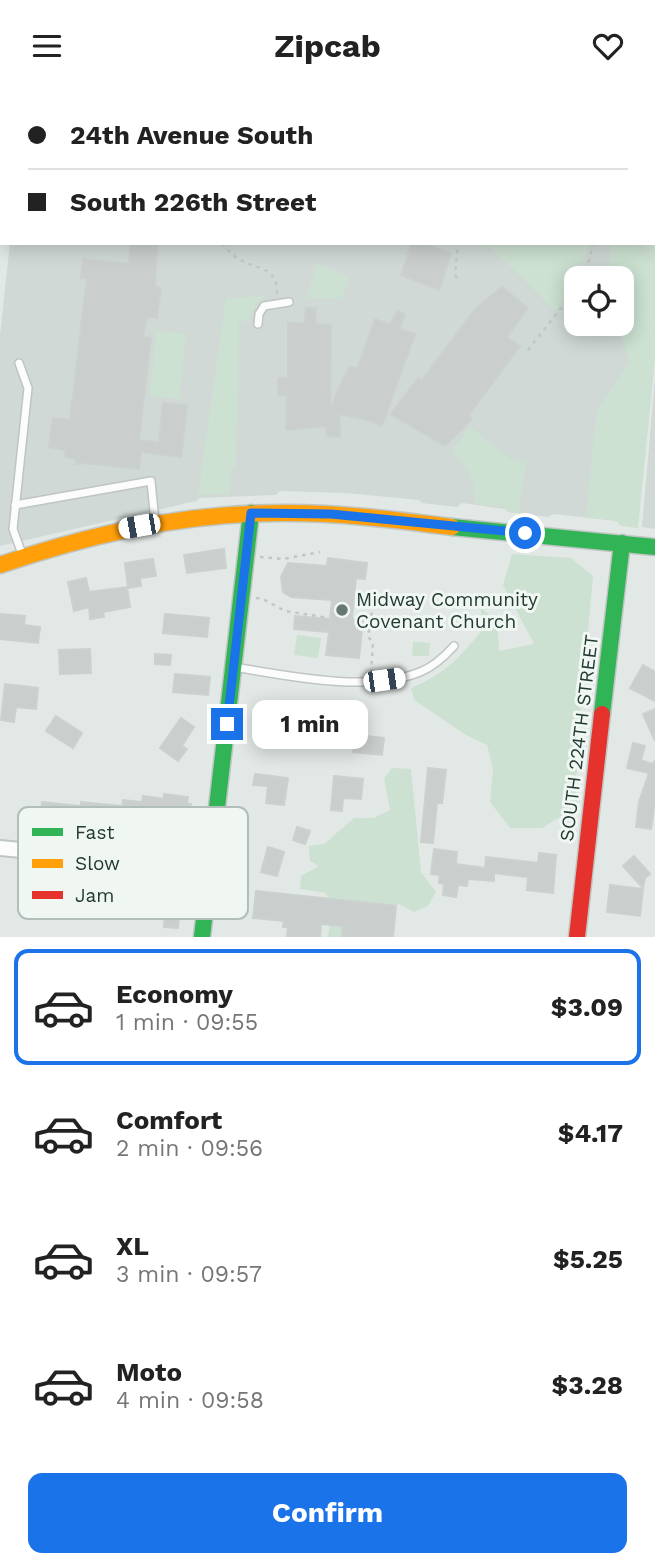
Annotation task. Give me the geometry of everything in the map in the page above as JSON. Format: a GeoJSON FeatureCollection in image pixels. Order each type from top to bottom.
{"type":"FeatureCollection","features":[{"type":"Feature","properties":{"kind":"street"},"geometry":{"type":"LineString","coordinates":[[217,807],[251,513]]}},
{"type":"Feature","properties":{"kind":"street"},"geometry":{"type":"LineString","coordinates":[[0,565],[91,536],[156,523],[251,513],[358,516],[655,547]]}},
{"type":"Feature","properties":{"kind":"street","name":"SOUTH 224TH STREET"},"geometry":{"type":"LineString","coordinates":[[577,937],[622,543]]}},
{"type":"Feature","properties":{"kind":"street"},"geometry":{"type":"LineString","coordinates":[[0,848],[18,850]]}},
{"type":"Feature","properties":{"kind":"street"},"geometry":{"type":"LineString","coordinates":[[202,937],[204,919]]}},
{"type":"Feature","properties":{"kind":"lane"},"geometry":{"type":"LineString","coordinates":[[258,324],[259,314],[264,306],[289,302]]}},
{"type":"Feature","properties":{"kind":"lane"},"geometry":{"type":"LineString","coordinates":[[19,363],[28,388],[13,529],[23,556]]}},
{"type":"Feature","properties":{"kind":"lane"},"geometry":{"type":"LineString","coordinates":[[15,506],[151,481],[156,523]]}},
{"type":"Feature","properties":{"kind":"lane"},"geometry":{"type":"LineString","coordinates":[[234,666],[311,680],[371,681],[405,677],[422,671],[441,659],[454,646]]}},
{"type":"Feature","properties":{"kind":"path"},"geometry":{"type":"LineString","coordinates":[[224,245],[242,261],[271,272],[275,278],[277,303]]}},
{"type":"Feature","properties":{"kind":"path"},"geometry":{"type":"LineString","coordinates":[[457,278],[458,245]]}},
{"type":"Feature","properties":{"kind":"path"},"geometry":{"type":"LineString","coordinates":[[587,266],[593,245]]}},
{"type":"Feature","properties":{"kind":"path"},"geometry":{"type":"LineString","coordinates":[[528,350],[564,304]]}},
{"type":"Feature","properties":{"kind":"path"},"geometry":{"type":"LineString","coordinates":[[247,556],[283,559],[320,552]]}},
{"type":"Feature","properties":{"kind":"path"},"geometry":{"type":"LineString","coordinates":[[242,595],[263,599],[285,611],[329,618]]}},
{"type":"Feature","properties":{"kind":"path"},"geometry":{"type":"LineString","coordinates":[[371,681],[373,642],[368,637],[373,605]]}},
{"type":"Feature","properties":{"kind":"shaded area"},"geometry":{"type":"Polygon","coordinates":[[[10,245],[655,245],[655,338],[621,526],[617,521],[553,514],[548,517],[462,503],[457,507],[422,503],[419,500],[346,493],[280,491],[276,495],[200,498],[0,546],[0,335],[10,245]]]}},
{"type":"Feature","properties":{"kind":"shaded area"},"geometry":{"type":"Polygon","coordinates":[[[655,378],[655,529],[642,527],[655,378]]]}},
{"type":"Feature","properties":{"kind":"green space"},"geometry":{"type":"Polygon","coordinates":[[[489,245],[589,245],[581,266],[564,266],[564,299],[555,311],[489,245]]]}},
{"type":"Feature","properties":{"kind":"green space"},"geometry":{"type":"Polygon","coordinates":[[[611,245],[655,245],[655,360],[638,528],[621,526],[617,521],[586,517],[597,410],[629,362],[622,336],[634,336],[634,266],[608,266],[611,245]]]}},
{"type":"Feature","properties":{"kind":"green space"},"geometry":{"type":"Polygon","coordinates":[[[317,264],[350,278],[341,299],[307,298],[317,264]]]}},
{"type":"Feature","properties":{"kind":"green space"},"geometry":{"type":"Polygon","coordinates":[[[265,296],[254,307],[250,321],[239,321],[236,465],[231,469],[230,494],[198,495],[226,298],[265,296]]]}},
{"type":"Feature","properties":{"kind":"green space"},"geometry":{"type":"Polygon","coordinates":[[[157,330],[186,334],[179,399],[149,396],[157,330]]]}},
{"type":"Feature","properties":{"kind":"green space"},"geometry":{"type":"Polygon","coordinates":[[[470,427],[512,460],[526,462],[519,513],[508,512],[505,507],[475,504],[470,475],[452,451],[470,427]]]}},
{"type":"Feature","properties":{"kind":"green space"},"geometry":{"type":"Polygon","coordinates":[[[512,554],[571,558],[593,576],[578,737],[578,806],[542,828],[510,828],[490,802],[493,769],[487,745],[466,735],[414,700],[411,688],[443,671],[466,649],[482,630],[481,608],[497,621],[499,651],[534,644],[503,585],[512,554]]]}},
{"type":"Feature","properties":{"kind":"green space"},"geometry":{"type":"Polygon","coordinates":[[[297,635],[321,638],[318,658],[294,655],[297,635]]]}},
{"type":"Feature","properties":{"kind":"green space"},"geometry":{"type":"Polygon","coordinates":[[[413,642],[430,643],[429,656],[412,656],[413,642]]]}},
{"type":"Feature","properties":{"kind":"green space"},"geometry":{"type":"Polygon","coordinates":[[[392,768],[411,769],[421,872],[436,892],[428,906],[414,912],[399,904],[380,913],[349,937],[328,937],[332,903],[325,893],[300,889],[301,876],[319,866],[310,861],[309,846],[324,844],[354,818],[374,818],[390,810],[384,778],[392,768]]]}},
{"type":"Feature","properties":{"kind":"building"},"geometry":{"type":"Polygon","coordinates":[[[131,245],[157,245],[155,287],[161,288],[157,318],[147,317],[143,337],[151,338],[139,440],[159,443],[163,403],[187,405],[181,457],[141,452],[139,469],[76,464],[76,459],[65,457],[66,450],[49,447],[53,418],[70,420],[87,278],[81,278],[83,259],[129,264],[131,245]]]}},
{"type":"Feature","properties":{"kind":"building"},"geometry":{"type":"Polygon","coordinates":[[[411,245],[428,245],[451,254],[439,290],[401,275],[411,245]]]}},
{"type":"Feature","properties":{"kind":"building"},"geometry":{"type":"Polygon","coordinates":[[[502,287],[528,308],[507,337],[520,346],[468,416],[472,419],[445,446],[391,414],[418,378],[422,380],[476,308],[502,287]]]}},
{"type":"Feature","properties":{"kind":"building"},"geometry":{"type":"Polygon","coordinates":[[[306,308],[316,308],[315,324],[331,325],[330,409],[349,367],[357,369],[375,319],[390,325],[397,311],[405,314],[400,329],[415,334],[382,426],[339,414],[340,437],[327,436],[326,426],[286,430],[287,395],[278,395],[278,378],[288,378],[288,323],[305,323],[306,308]]]}},
{"type":"Feature","properties":{"kind":"building"},"geometry":{"type":"Polygon","coordinates":[[[224,549],[226,568],[187,573],[184,555],[224,549]]]}},
{"type":"Feature","properties":{"kind":"building","name":"Midway Community Covenant Church"},"geometry":{"type":"Polygon","coordinates":[[[328,558],[367,563],[365,579],[356,578],[352,619],[363,621],[359,658],[326,655],[329,632],[294,629],[295,616],[330,619],[332,600],[291,597],[283,592],[281,577],[288,563],[327,566],[328,558]]]}},
{"type":"Feature","properties":{"kind":"building"},"geometry":{"type":"Polygon","coordinates":[[[153,559],[156,576],[140,578],[141,586],[128,588],[125,563],[153,559]]]}},
{"type":"Feature","properties":{"kind":"building"},"geometry":{"type":"Polygon","coordinates":[[[86,578],[89,592],[127,587],[130,607],[103,612],[104,617],[90,619],[89,607],[74,611],[68,582],[86,578]]]}},
{"type":"Feature","properties":{"kind":"building"},"geometry":{"type":"Polygon","coordinates":[[[0,614],[25,616],[24,625],[40,627],[38,643],[0,639],[0,614]]]}},
{"type":"Feature","properties":{"kind":"building"},"geometry":{"type":"Polygon","coordinates":[[[165,614],[209,618],[207,637],[163,633],[165,614]]]}},
{"type":"Feature","properties":{"kind":"building"},"geometry":{"type":"Polygon","coordinates":[[[90,649],[91,673],[60,674],[59,650],[90,649]]]}},
{"type":"Feature","properties":{"kind":"building"},"geometry":{"type":"Polygon","coordinates":[[[155,654],[171,655],[170,665],[155,664],[155,654]]]}},
{"type":"Feature","properties":{"kind":"building"},"geometry":{"type":"Polygon","coordinates":[[[643,665],[655,672],[655,701],[630,688],[643,665]]]}},
{"type":"Feature","properties":{"kind":"building"},"geometry":{"type":"Polygon","coordinates":[[[175,674],[210,677],[208,695],[173,692],[175,674]]]}},
{"type":"Feature","properties":{"kind":"building"},"geometry":{"type":"Polygon","coordinates":[[[5,684],[38,688],[36,709],[16,707],[14,722],[1,720],[5,684]]]}},
{"type":"Feature","properties":{"kind":"building"},"geometry":{"type":"Polygon","coordinates":[[[655,709],[655,741],[643,714],[655,709]]]}},
{"type":"Feature","properties":{"kind":"building"},"geometry":{"type":"Polygon","coordinates":[[[56,716],[82,733],[73,748],[46,731],[56,716]]]}},
{"type":"Feature","properties":{"kind":"building"},"geometry":{"type":"Polygon","coordinates":[[[181,718],[194,727],[182,746],[187,749],[178,761],[160,748],[181,718]]]}},
{"type":"Feature","properties":{"kind":"building"},"geometry":{"type":"Polygon","coordinates":[[[259,721],[278,723],[275,747],[259,745],[259,721]]]}},
{"type":"Feature","properties":{"kind":"building"},"geometry":{"type":"Polygon","coordinates":[[[355,735],[384,738],[382,755],[353,752],[355,735]]]}},
{"type":"Feature","properties":{"kind":"building"},"geometry":{"type":"Polygon","coordinates":[[[633,743],[645,746],[641,760],[652,764],[655,761],[655,801],[651,829],[636,827],[639,802],[649,773],[627,768],[633,743]]]}},
{"type":"Feature","properties":{"kind":"building"},"geometry":{"type":"Polygon","coordinates":[[[428,768],[446,770],[442,803],[437,803],[433,843],[421,842],[428,768]]]}},
{"type":"Feature","properties":{"kind":"building"},"geometry":{"type":"Polygon","coordinates":[[[255,774],[288,778],[284,805],[266,803],[268,786],[253,785],[255,774]]]}},
{"type":"Feature","properties":{"kind":"building"},"geometry":{"type":"Polygon","coordinates":[[[334,776],[363,779],[361,799],[343,798],[342,811],[331,810],[334,776]]]}},
{"type":"Feature","properties":{"kind":"building"},"geometry":{"type":"Polygon","coordinates":[[[164,794],[188,797],[187,804],[191,804],[191,807],[41,807],[42,802],[122,806],[123,800],[142,802],[143,796],[164,799],[164,794]]]}},
{"type":"Feature","properties":{"kind":"building"},"geometry":{"type":"Polygon","coordinates":[[[297,827],[310,831],[305,844],[293,840],[297,827]]]}},
{"type":"Feature","properties":{"kind":"building"},"geometry":{"type":"Polygon","coordinates":[[[268,847],[284,852],[277,876],[261,872],[268,847]]]}},
{"type":"Feature","properties":{"kind":"building"},"geometry":{"type":"Polygon","coordinates":[[[434,849],[457,852],[456,864],[485,868],[486,857],[538,863],[539,853],[556,855],[553,893],[527,890],[528,877],[494,873],[494,881],[468,879],[467,886],[458,885],[456,897],[443,895],[444,884],[439,883],[440,875],[431,874],[434,849]]]}},
{"type":"Feature","properties":{"kind":"building"},"geometry":{"type":"Polygon","coordinates":[[[634,856],[650,874],[645,878],[643,888],[623,866],[634,856]]]}},
{"type":"Feature","properties":{"kind":"building"},"geometry":{"type":"Polygon","coordinates":[[[610,885],[643,889],[640,916],[607,912],[610,885]]]}},
{"type":"Feature","properties":{"kind":"building"},"geometry":{"type":"Polygon","coordinates":[[[256,891],[396,906],[393,937],[342,937],[343,926],[321,924],[320,937],[287,937],[288,927],[283,927],[284,921],[253,918],[256,891]]]}},
{"type":"Feature","properties":{"kind":"building"},"geometry":{"type":"Polygon","coordinates":[[[164,919],[179,919],[178,928],[164,927],[164,919]]]}},
{"type":"Feature","properties":{"kind":"traffic: fast"},"geometry":{"type":"LineString","coordinates":[[217,807],[251,513]]}},
{"type":"Feature","properties":{"kind":"traffic: fast"},"geometry":{"type":"LineString","coordinates":[[452,527],[655,547]]}},
{"type":"Feature","properties":{"kind":"traffic: fast"},"geometry":{"type":"LineString","coordinates":[[602,714],[622,543]]}},
{"type":"Feature","properties":{"kind":"traffic: fast"},"geometry":{"type":"LineString","coordinates":[[202,937],[204,919]]}},
{"type":"Feature","properties":{"kind":"traffic: slow"},"geometry":{"type":"LineString","coordinates":[[0,565],[106,534],[213,516],[329,514],[452,527]]}},
{"type":"Feature","properties":{"kind":"traffic: jam"},"geometry":{"type":"LineString","coordinates":[[577,937],[602,714]]}},
{"type":"Feature","properties":{"kind":"place","name":"Midway Community Covenant Church"},"geometry":{"type":"Point","coordinates":[342,610]}},
{"type":"Feature","properties":{"kind":"route"},"geometry":{"type":"LineString","coordinates":[[227,724],[251,513],[331,514],[525,533]]}}]}
